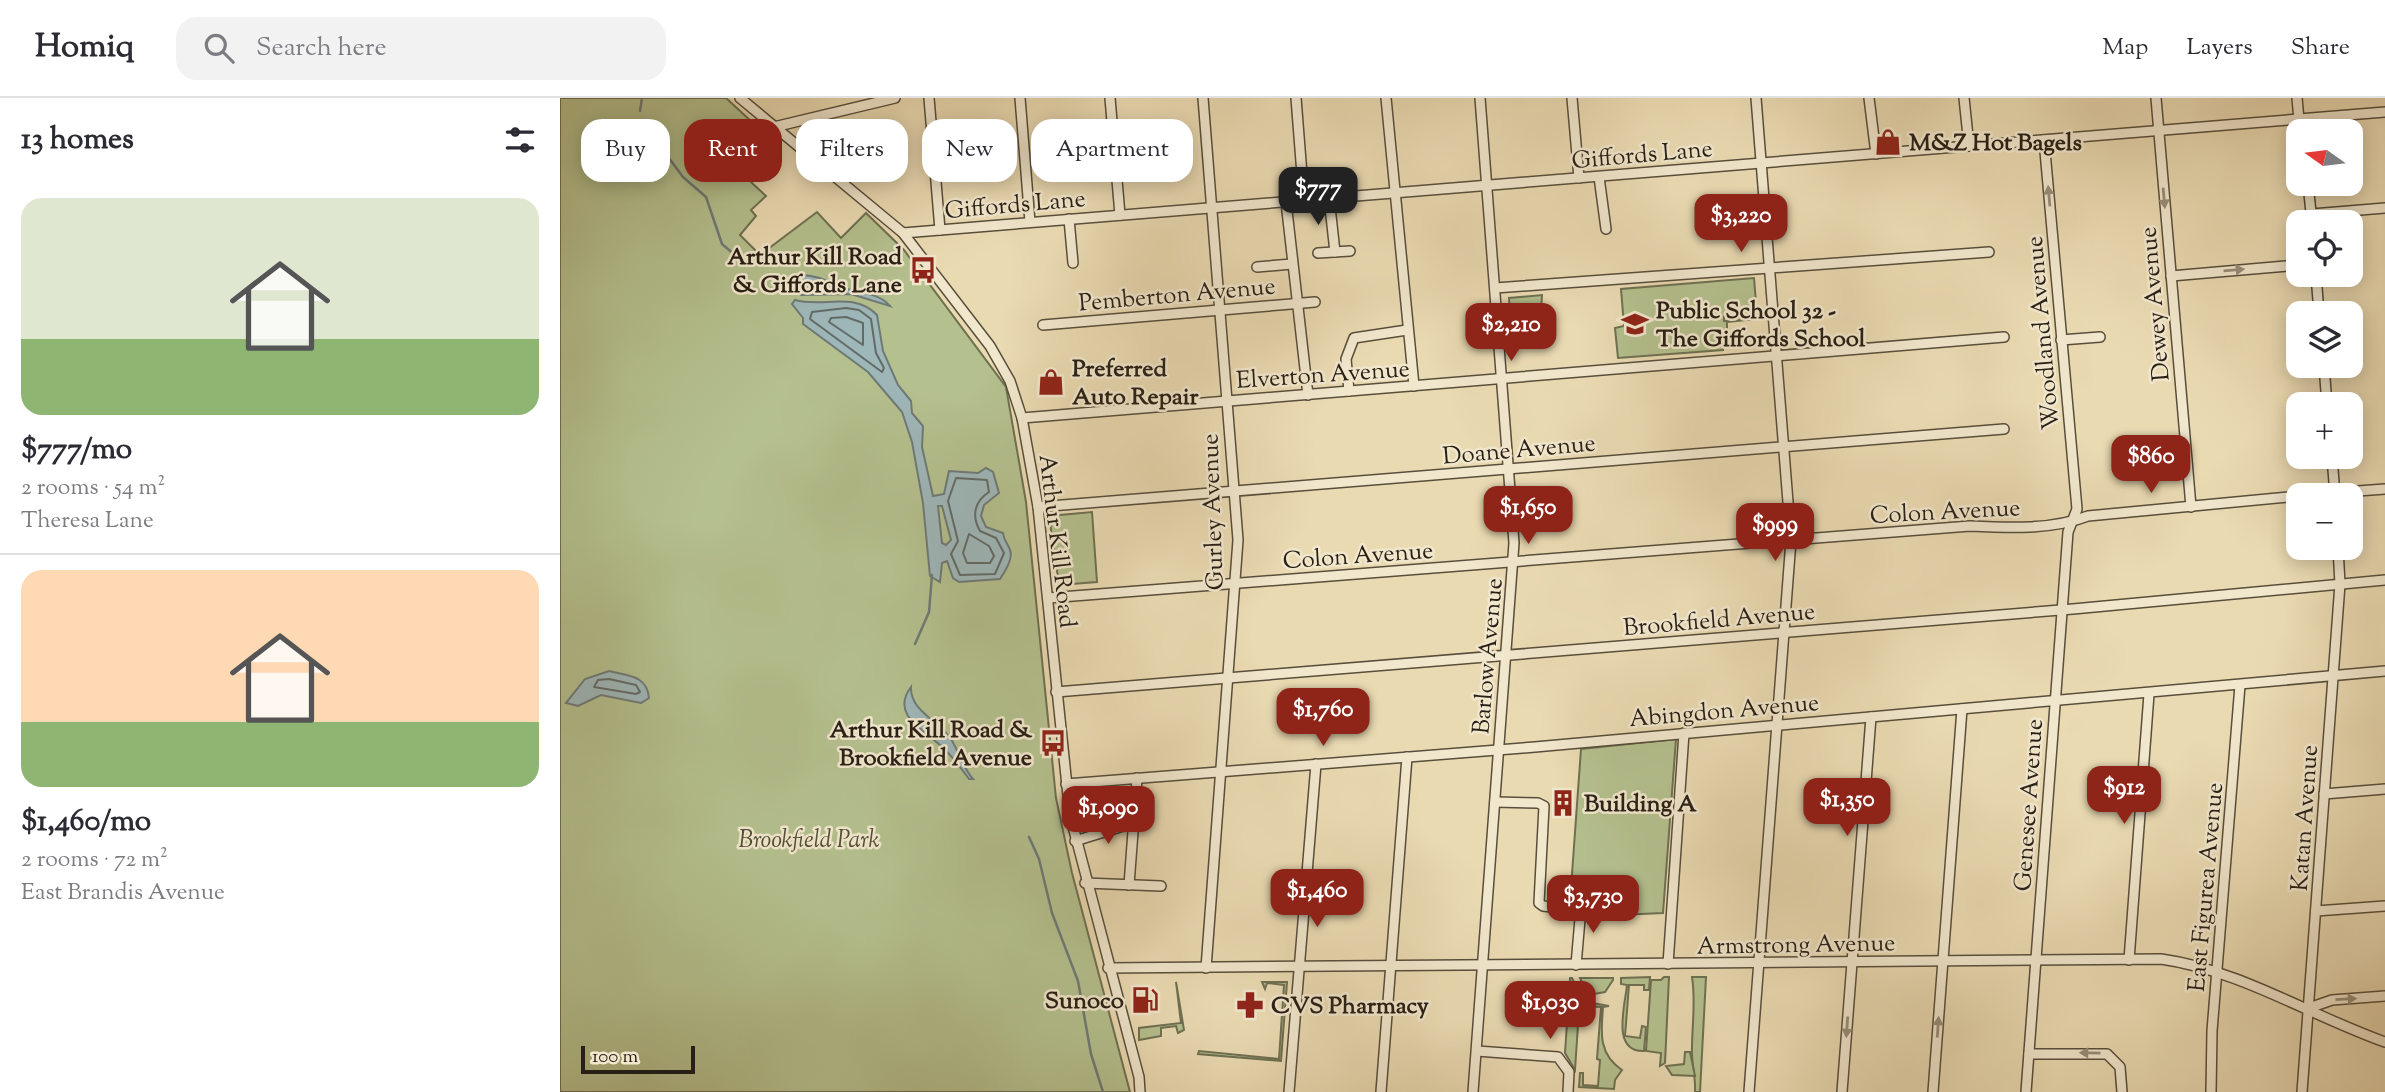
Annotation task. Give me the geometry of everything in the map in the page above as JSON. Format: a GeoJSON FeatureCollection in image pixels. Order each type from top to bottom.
{"type":"FeatureCollection","features":[{"type":"Feature","properties":{"kind":"street","name":"Arthur Kill Road"},"geometry":{"type":"LineString","coordinates":[[740,98],[765,119]]}},
{"type":"Feature","properties":{"kind":"street"},"geometry":{"type":"LineString","coordinates":[[782,124],[842,105],[895,98]]}},
{"type":"Feature","properties":{"kind":"street"},"geometry":{"type":"LineString","coordinates":[[929,98],[940,230]]}},
{"type":"Feature","properties":{"kind":"street"},"geometry":{"type":"LineString","coordinates":[[1020,98],[1030,222]]}},
{"type":"Feature","properties":{"kind":"street"},"geometry":{"type":"LineString","coordinates":[[1110,98],[1120,215]]}},
{"type":"Feature","properties":{"kind":"street","name":"Gurley Avenue"},"geometry":{"type":"LineString","coordinates":[[1203,98],[1235,492],[1236,583],[1206,968]]}},
{"type":"Feature","properties":{"kind":"street"},"geometry":{"type":"LineString","coordinates":[[1296,98],[1304,200]]}},
{"type":"Feature","properties":{"kind":"street"},"geometry":{"type":"LineString","coordinates":[[1386,98],[1414,386]]}},
{"type":"Feature","properties":{"kind":"street","name":"Barlow Avenue"},"geometry":{"type":"LineString","coordinates":[[1474,1092],[1514,562],[1510,469],[1480,98]]}},
{"type":"Feature","properties":{"kind":"street"},"geometry":{"type":"LineString","coordinates":[[1572,98],[1579,178]]}},
{"type":"Feature","properties":{"kind":"street"},"geometry":{"type":"LineString","coordinates":[[1749,1092],[1791,540],[1756,98]]}},
{"type":"Feature","properties":{"kind":"street"},"geometry":{"type":"LineString","coordinates":[[1869,98],[1876,153]]}},
{"type":"Feature","properties":{"kind":"street"},"geometry":{"type":"LineString","coordinates":[[1964,98],[1969,146]]}},
{"type":"Feature","properties":{"kind":"street","name":"Dewey Avenue"},"geometry":{"type":"LineString","coordinates":[[2156,98],[2191,507]]}},
{"type":"Feature","properties":{"kind":"street"},"geometry":{"type":"LineString","coordinates":[[2297,98],[2299,119]]}},
{"type":"Feature","properties":{"kind":"street","name":"Giffords Lane"},"geometry":{"type":"LineString","coordinates":[[2299,119],[2385,112]]}},
{"type":"Feature","properties":{"kind":"street","name":"Giffords Lane"},"geometry":{"type":"LineString","coordinates":[[903,233],[2286,120]]}},
{"type":"Feature","properties":{"kind":"street","name":"Arthur Kill Road"},"geometry":{"type":"LineString","coordinates":[[782,134],[903,233],[1002,363],[1021,418],[1038,507],[1066,784],[1075,841],[1139,1077],[1140,1092]]}},
{"type":"Feature","properties":{"kind":"street","name":"Woodland Avenue"},"geometry":{"type":"LineString","coordinates":[[2044,140],[2077,509],[2072,522]]}},
{"type":"Feature","properties":{"kind":"street"},"geometry":{"type":"LineString","coordinates":[[1599,177],[1606,229]]}},
{"type":"Feature","properties":{"kind":"street"},"geometry":{"type":"LineString","coordinates":[[1329,198],[1335,252]]}},
{"type":"Feature","properties":{"kind":"street"},"geometry":{"type":"LineString","coordinates":[[1286,202],[1308,395]]}},
{"type":"Feature","properties":{"kind":"street"},"geometry":{"type":"LineString","coordinates":[[2363,211],[2385,208]]}},
{"type":"Feature","properties":{"kind":"street"},"geometry":{"type":"LineString","coordinates":[[1069,219],[1073,263]]}},
{"type":"Feature","properties":{"kind":"street"},"geometry":{"type":"LineString","coordinates":[[1318,253],[1350,251]]}},
{"type":"Feature","properties":{"kind":"street"},"geometry":{"type":"LineString","coordinates":[[1495,288],[1989,252]]}},
{"type":"Feature","properties":{"kind":"street"},"geometry":{"type":"LineString","coordinates":[[1257,267],[1292,264]]}},
{"type":"Feature","properties":{"kind":"street"},"geometry":{"type":"LineString","coordinates":[[2171,276],[2286,266]]}},
{"type":"Feature","properties":{"kind":"street","name":"Pemberton Avenue"},"geometry":{"type":"LineString","coordinates":[[1043,325],[1315,302]]}},
{"type":"Feature","properties":{"kind":"street"},"geometry":{"type":"LineString","coordinates":[[1349,391],[1346,359],[1354,338],[1407,330]]}},
{"type":"Feature","properties":{"kind":"street","name":"Elverton Avenue"},"geometry":{"type":"LineString","coordinates":[[1021,418],[2004,337]]}},
{"type":"Feature","properties":{"kind":"street"},"geometry":{"type":"LineString","coordinates":[[2061,340],[2099,337]]}},
{"type":"Feature","properties":{"kind":"street","name":"Doane Avenue"},"geometry":{"type":"LineString","coordinates":[[1038,507],[2004,429]]}},
{"type":"Feature","properties":{"kind":"street"},"geometry":{"type":"LineString","coordinates":[[2363,491],[2385,489]]}},
{"type":"Feature","properties":{"kind":"street","name":"Colon Avenue"},"geometry":{"type":"LineString","coordinates":[[1048,598],[1970,526],[2007,528],[2072,522],[2088,516],[2286,497]]}},
{"type":"Feature","properties":{"kind":"street","name":"Genesee Avenue"},"geometry":{"type":"LineString","coordinates":[[2026,1092],[2068,532],[2072,522]]}},
{"type":"Feature","properties":{"kind":"street","name":"Katan Avenue"},"geometry":{"type":"LineString","coordinates":[[2302,1092],[2334,676],[2340,584],[2339,560]]}},
{"type":"Feature","properties":{"kind":"street","name":"Brookfield Avenue"},"geometry":{"type":"LineString","coordinates":[[1056,692],[2062,610],[2385,580]]}},
{"type":"Feature","properties":{"kind":"street","name":"Abingdon Avenue"},"geometry":{"type":"LineString","coordinates":[[1066,784],[1499,750],[2385,671]]}},
{"type":"Feature","properties":{"kind":"street","name":"East Figurea Avenue"},"geometry":{"type":"LineString","coordinates":[[2211,1092],[2241,685]]}},
{"type":"Feature","properties":{"kind":"street"},"geometry":{"type":"LineString","coordinates":[[2129,960],[2149,694]]}},
{"type":"Feature","properties":{"kind":"street"},"geometry":{"type":"LineString","coordinates":[[1933,1092],[1962,709]]}},
{"type":"Feature","properties":{"kind":"street"},"geometry":{"type":"LineString","coordinates":[[1842,1092],[1871,717]]}},
{"type":"Feature","properties":{"kind":"street"},"geometry":{"type":"LineString","coordinates":[[1668,964],[1684,733]]}},
{"type":"Feature","properties":{"kind":"street"},"geometry":{"type":"LineString","coordinates":[[1381,1092],[1406,757]]}},
{"type":"Feature","properties":{"kind":"street"},"geometry":{"type":"LineString","coordinates":[[1289,1092],[1316,764]]}},
{"type":"Feature","properties":{"kind":"street"},"geometry":{"type":"LineString","coordinates":[[1129,885],[1137,778]]}},
{"type":"Feature","properties":{"kind":"street"},"geometry":{"type":"LineString","coordinates":[[2325,793],[2385,789]]}},
{"type":"Feature","properties":{"kind":"street"},"geometry":{"type":"LineString","coordinates":[[1495,802],[1543,804],[1539,903],[1543,906],[1577,911],[1580,919],[1576,965]]}},
{"type":"Feature","properties":{"kind":"street"},"geometry":{"type":"LineString","coordinates":[[1075,841],[1133,823]]}},
{"type":"Feature","properties":{"kind":"street"},"geometry":{"type":"LineString","coordinates":[[1085,883],[1161,886]]}},
{"type":"Feature","properties":{"kind":"street"},"geometry":{"type":"LineString","coordinates":[[2316,911],[2385,906]]}},
{"type":"Feature","properties":{"kind":"street","name":"Armstrong Avenue"},"geometry":{"type":"LineString","coordinates":[[1108,968],[1299,969],[1943,961],[2181,962],[2309,1008],[2333,1024],[2385,1042]]}},
{"type":"Feature","properties":{"kind":"street"},"geometry":{"type":"LineString","coordinates":[[2309,1008],[2332,999],[2385,996]]}},
{"type":"Feature","properties":{"kind":"street"},"geometry":{"type":"LineString","coordinates":[[1477,1051],[1558,1057],[1569,1072],[1568,1092]]}},
{"type":"Feature","properties":{"kind":"street"},"geometry":{"type":"LineString","coordinates":[[2029,1054],[2107,1054],[2120,1067],[2122,1092]]}},
{"type":"Feature","properties":{"kind":"green space","name":"Brookfield Park"},"geometry":{"type":"Polygon","coordinates":[[[560,98],[726,98],[749,119],[684,119],[684,182],[751,182],[766,196],[751,210],[756,216],[740,235],[760,255],[817,212],[841,238],[866,213],[904,250],[1006,387],[1026,502],[1056,798],[1072,873],[1130,1092],[560,1092],[560,98]]]}},
{"type":"Feature","properties":{"kind":"green space"},"geometry":{"type":"Polygon","coordinates":[[[1754,278],[1757,315],[1724,317],[1724,321],[1755,319],[1727,322],[1727,342],[1723,345],[1723,350],[1618,358],[1615,328],[1624,326],[1621,289],[1754,278]]]}},
{"type":"Feature","properties":{"kind":"green space"},"geometry":{"type":"Polygon","coordinates":[[[1542,295],[1541,311],[1510,313],[1509,298],[1542,295]]]}},
{"type":"Feature","properties":{"kind":"green space"},"geometry":{"type":"Polygon","coordinates":[[[1528,315],[1546,315],[1552,330],[1521,333],[1520,346],[1513,346],[1510,317],[1525,316],[1528,319],[1528,315]]]}},
{"type":"Feature","properties":{"kind":"green space"},"geometry":{"type":"Polygon","coordinates":[[[1092,512],[1097,582],[1059,585],[1049,516],[1092,512]]]}},
{"type":"Feature","properties":{"kind":"green space"},"geometry":{"type":"Polygon","coordinates":[[[1676,739],[1663,913],[1595,916],[1589,921],[1585,920],[1573,896],[1572,874],[1581,749],[1676,739]]]}},
{"type":"Feature","properties":{"kind":"green space"},"geometry":{"type":"Polygon","coordinates":[[[1650,977],[1649,990],[1644,990],[1644,985],[1629,985],[1625,1036],[1640,1038],[1642,1026],[1646,1027],[1644,1051],[1627,1044],[1624,1036],[1622,1026],[1627,985],[1621,984],[1621,978],[1650,977]]]}},
{"type":"Feature","properties":{"kind":"green space"},"geometry":{"type":"Polygon","coordinates":[[[1669,977],[1665,1063],[1660,1066],[1661,1053],[1646,1051],[1651,980],[1661,980],[1669,977]]]}},
{"type":"Feature","properties":{"kind":"green space"},"geometry":{"type":"Polygon","coordinates":[[[1692,977],[1706,977],[1700,1092],[1695,1092],[1692,1059],[1692,977]]]}},
{"type":"Feature","properties":{"kind":"green space"},"geometry":{"type":"Polygon","coordinates":[[[1570,978],[1580,995],[1575,1070],[1565,1053],[1570,978]]]}},
{"type":"Feature","properties":{"kind":"green space"},"geometry":{"type":"Polygon","coordinates":[[[1580,978],[1613,980],[1605,992],[1594,994],[1585,989],[1580,978]]]}},
{"type":"Feature","properties":{"kind":"green space"},"geometry":{"type":"Polygon","coordinates":[[[1176,982],[1184,1030],[1178,1033],[1176,1026],[1161,1028],[1161,1036],[1139,1040],[1139,1028],[1181,1023],[1176,982]]]}},
{"type":"Feature","properties":{"kind":"green space"},"geometry":{"type":"Polygon","coordinates":[[[1262,982],[1287,982],[1281,1061],[1198,1054],[1199,1051],[1279,1059],[1284,985],[1267,983],[1265,989],[1262,982]]]}},
{"type":"Feature","properties":{"kind":"green space"},"geometry":{"type":"Polygon","coordinates":[[[1581,1001],[1609,1006],[1603,1007],[1603,1042],[1609,1057],[1622,1070],[1615,1080],[1614,1089],[1579,1087],[1580,1073],[1583,1073],[1583,1085],[1598,1086],[1600,1060],[1597,1059],[1601,1007],[1585,1006],[1584,1017],[1580,1017],[1581,1001]]]}},
{"type":"Feature","properties":{"kind":"green space"},"geometry":{"type":"Polygon","coordinates":[[[1685,1052],[1690,1052],[1695,1076],[1672,1075],[1666,1066],[1684,1064],[1685,1052]]]}},
{"type":"Feature","properties":{"kind":"water"},"geometry":{"type":"Polygon","coordinates":[[[803,275],[875,296],[890,306],[851,294],[801,295],[794,281],[803,275]]]}},
{"type":"Feature","properties":{"kind":"water"},"geometry":{"type":"Polygon","coordinates":[[[795,300],[848,302],[868,308],[877,315],[883,351],[898,385],[911,401],[912,413],[923,426],[922,447],[933,496],[944,494],[949,471],[978,473],[986,468],[993,472],[999,493],[984,505],[981,516],[986,527],[1003,533],[1010,550],[1010,562],[1000,579],[959,582],[953,578],[947,561],[942,563],[940,582],[930,576],[923,503],[912,442],[902,412],[868,372],[803,324],[803,318],[792,304],[795,300]],[[938,506],[942,543],[946,545],[951,540],[942,506],[938,506]]]}},
{"type":"Feature","properties":{"kind":"water"},"geometry":{"type":"Polygon","coordinates":[[[609,671],[640,681],[645,685],[649,698],[641,703],[601,695],[578,706],[566,703],[585,679],[609,671]]]}},
{"type":"Feature","properties":{"kind":"water"},"geometry":{"type":"Polygon","coordinates":[[[911,687],[915,703],[951,739],[973,779],[969,779],[950,755],[907,715],[905,697],[911,687]]]}},
{"type":"Feature","properties":{"kind":"waterway"},"geometry":{"type":"LineString","coordinates":[[640,111],[642,98]]}},
{"type":"Feature","properties":{"kind":"waterway"},"geometry":{"type":"LineString","coordinates":[[670,159],[683,177],[706,197],[722,244],[742,261]]}},
{"type":"Feature","properties":{"kind":"waterway"},"geometry":{"type":"LineString","coordinates":[[915,644],[929,612],[932,575]]}},
{"type":"Feature","properties":{"kind":"waterway"},"geometry":{"type":"LineString","coordinates":[[1029,837],[1039,859],[1052,913],[1078,981],[1091,1054],[1103,1092]]}},
{"type":"Feature","properties":{"kind":"place","name":"M&Z Hot Bagels"},"geometry":{"type":"Point","coordinates":[1888,142]}},
{"type":"Feature","properties":{"kind":"place","name":"Arthur Kill Road & Giffords Lane"},"geometry":{"type":"Point","coordinates":[923,270]}},
{"type":"Feature","properties":{"kind":"place","name":"Public School 32 - The Giffords School"},"geometry":{"type":"Point","coordinates":[1635,324]}},
{"type":"Feature","properties":{"kind":"place","name":"Preferred Auto Repair"},"geometry":{"type":"Point","coordinates":[1051,382]}},
{"type":"Feature","properties":{"kind":"place","name":"Arthur Kill Road & Brookfield Avenue"},"geometry":{"type":"Point","coordinates":[1053,743]}},
{"type":"Feature","properties":{"kind":"place","name":"Building A"},"geometry":{"type":"Point","coordinates":[1563,803]}},
{"type":"Feature","properties":{"kind":"place","name":"Sunoco"},"geometry":{"type":"Point","coordinates":[1145,1000]}},
{"type":"Feature","properties":{"kind":"place","name":"CVS Pharmacy"},"geometry":{"type":"Point","coordinates":[1250,1005]}}]}
